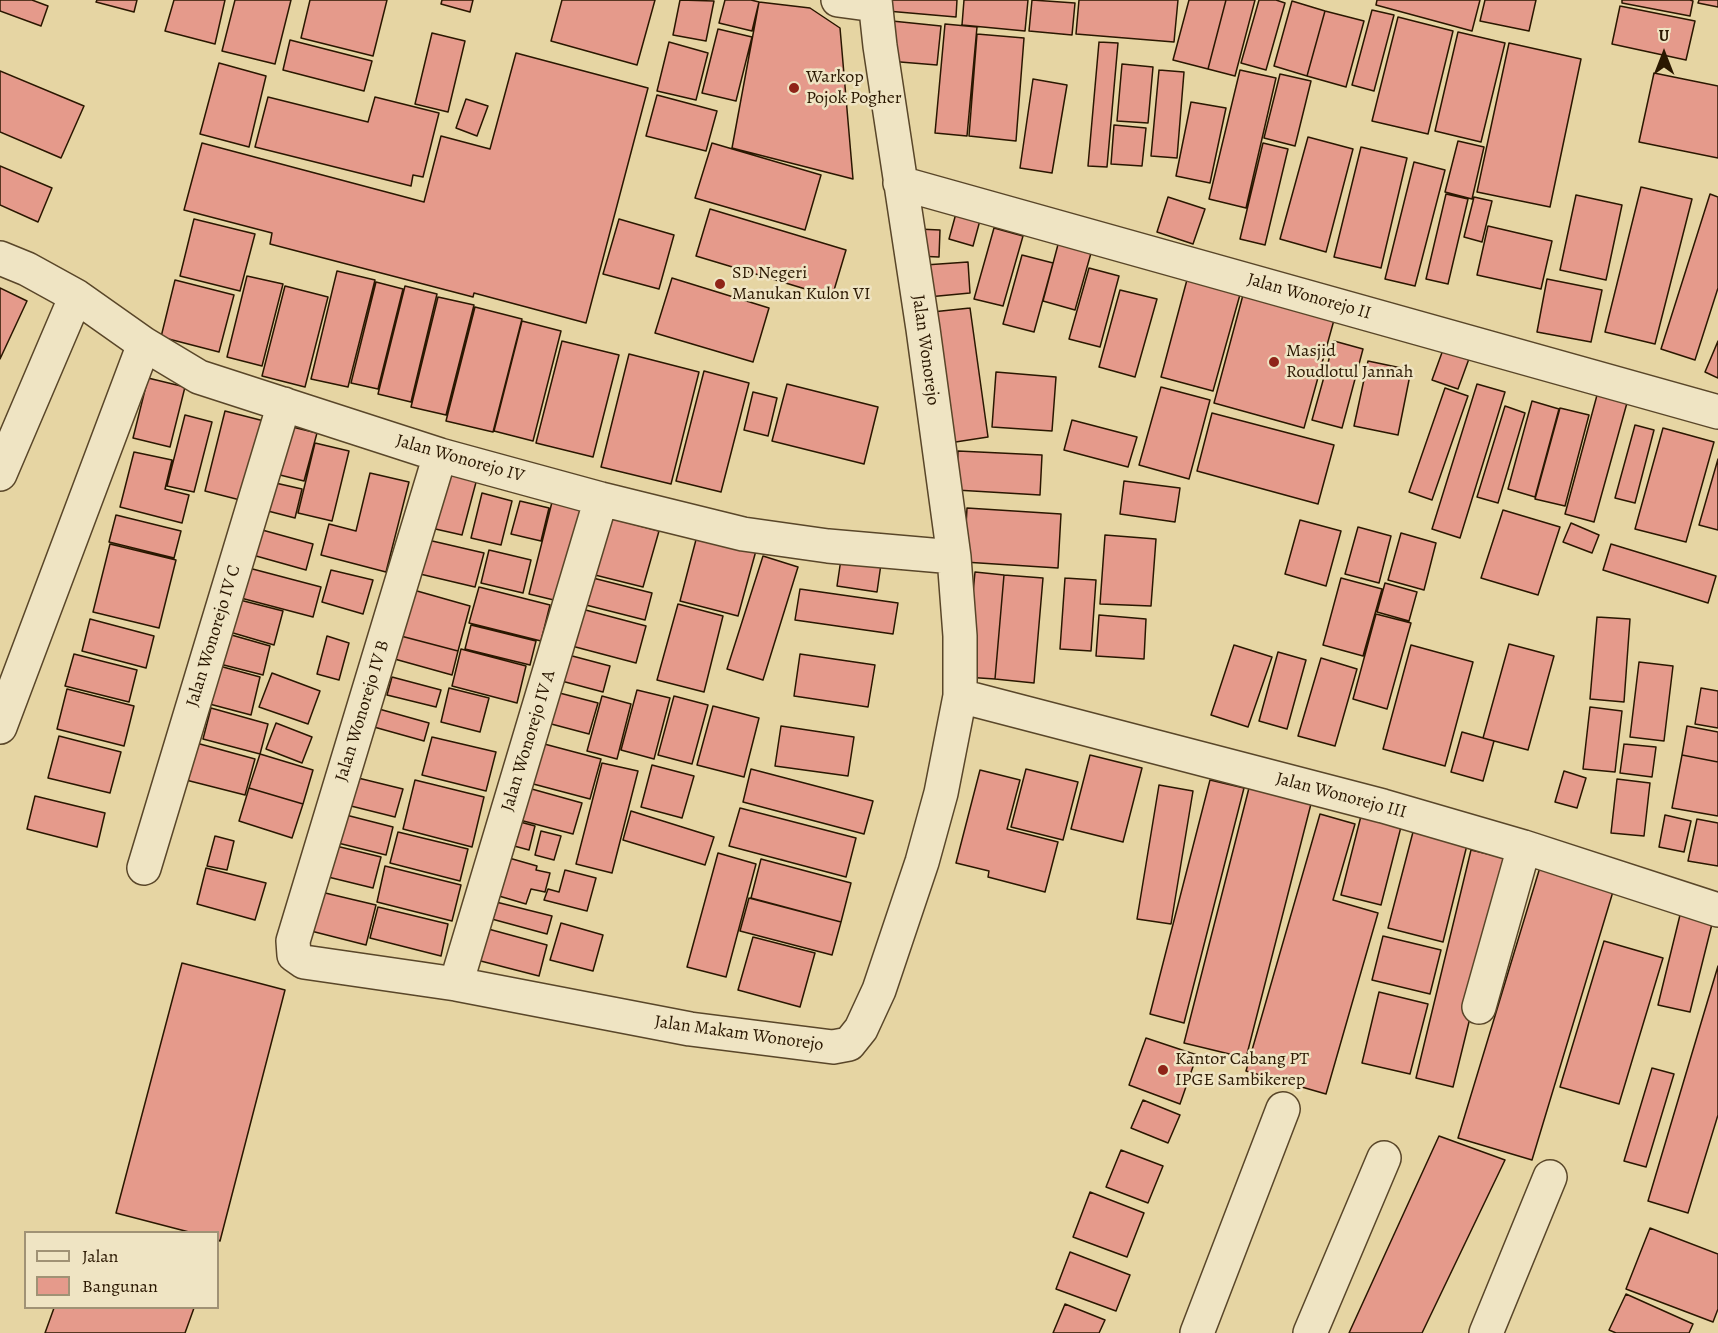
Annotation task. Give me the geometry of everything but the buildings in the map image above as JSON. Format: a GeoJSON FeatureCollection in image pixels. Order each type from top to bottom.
{"type":"FeatureCollection","features":[{"type":"Feature","properties":{"kind":"street","name":"Jalan Wonorejo"},"geometry":{"type":"LineString","coordinates":[[838,0],[874,2],[923,329],[954,557],[960,636],[960,696]]}},
{"type":"Feature","properties":{"kind":"street","name":"Jalan Wonorejo II"},"geometry":{"type":"LineString","coordinates":[[900,183],[1718,412]]}},
{"type":"Feature","properties":{"kind":"street","name":"Jalan Wonorejo IV"},"geometry":{"type":"LineString","coordinates":[[0,258],[27,269],[76,296],[144,344],[199,376],[440,455],[601,499],[743,534],[828,546],[954,557]]}},
{"type":"Feature","properties":{"kind":"street"},"geometry":{"type":"LineString","coordinates":[[0,474],[76,296]]}},
{"type":"Feature","properties":{"kind":"street"},"geometry":{"type":"LineString","coordinates":[[0,727],[144,344]]}},
{"type":"Feature","properties":{"kind":"street","name":"Jalan Wonorejo IV C"},"geometry":{"type":"LineString","coordinates":[[144,868],[284,404]]}},
{"type":"Feature","properties":{"kind":"street","name":"Jalan Wonorejo IV B"},"geometry":{"type":"LineString","coordinates":[[304,962],[294,955],[293,941],[440,455]]}},
{"type":"Feature","properties":{"kind":"street","name":"Jalan Wonorejo IV A"},"geometry":{"type":"LineString","coordinates":[[456,984],[601,499]]}},
{"type":"Feature","properties":{"kind":"street","name":"Jalan Makam Wonorejo"},"geometry":{"type":"LineString","coordinates":[[304,962],[456,984],[690,1029],[833,1047],[849,1044],[861,1029],[879,990],[922,861],[941,793],[960,696]]}},
{"type":"Feature","properties":{"kind":"street","name":"Jalan Wonorejo III"},"geometry":{"type":"LineString","coordinates":[[960,696],[1383,806],[1524,846],[1718,910]]}},
{"type":"Feature","properties":{"kind":"street"},"geometry":{"type":"LineString","coordinates":[[1479,1008],[1524,846]]}},
{"type":"Feature","properties":{"kind":"street"},"geometry":{"type":"LineString","coordinates":[[1197,1333],[1283,1109]]}},
{"type":"Feature","properties":{"kind":"street"},"geometry":{"type":"LineString","coordinates":[[1310,1333],[1384,1158]]}},
{"type":"Feature","properties":{"kind":"street"},"geometry":{"type":"LineString","coordinates":[[1486,1333],[1550,1177]]}},
{"type":"Feature","properties":{"kind":"place","name":"Warkop Pojok Pogher"},"geometry":{"type":"Point","coordinates":[794,88]}},
{"type":"Feature","properties":{"kind":"place","name":"SD Negeri Manukan Kulon VI"},"geometry":{"type":"Point","coordinates":[720,284]}},
{"type":"Feature","properties":{"kind":"place","name":"Masjid Roudlotul Jannah"},"geometry":{"type":"Point","coordinates":[1274,362]}},
{"type":"Feature","properties":{"kind":"place","name":"Kantor Cabang PT IPGE Sambikerep"},"geometry":{"type":"Point","coordinates":[1163,1070]}}]}
